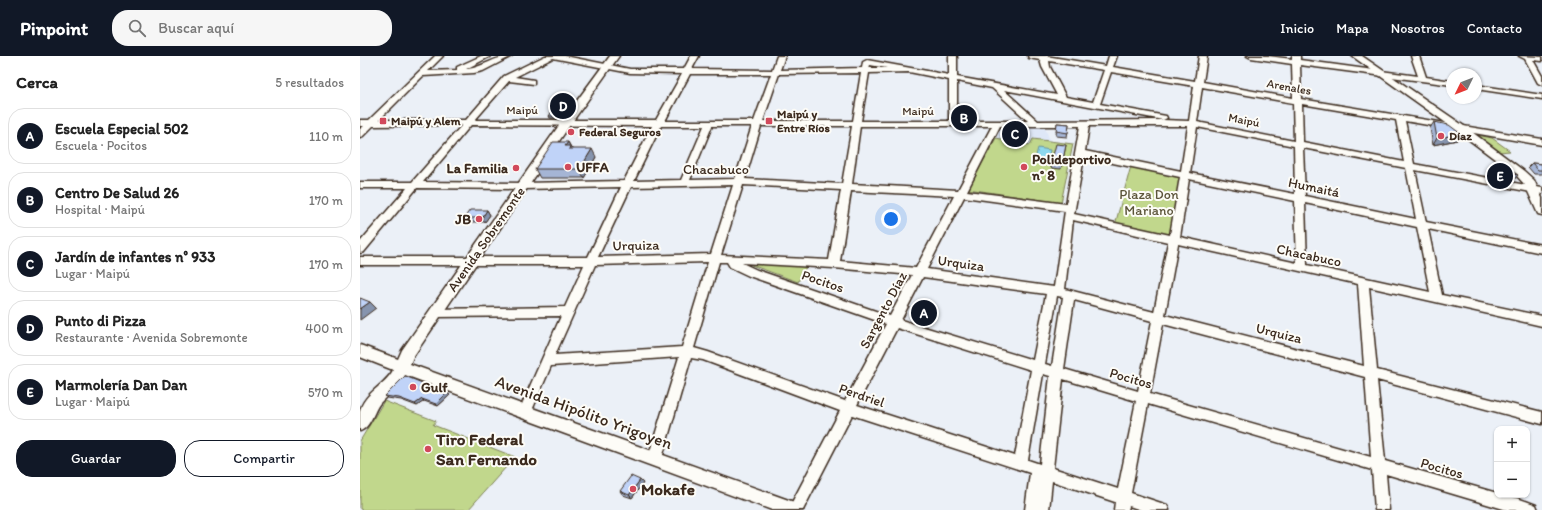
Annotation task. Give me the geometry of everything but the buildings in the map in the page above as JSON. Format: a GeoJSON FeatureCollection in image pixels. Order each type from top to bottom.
{"type":"FeatureCollection","features":[{"type":"Feature","properties":{"kind":"main road","name":"Avenida Sobremonte"},"geometry":{"type":"LineString","coordinates":[[361,421],[375,399],[396,379],[407,354],[566,123],[615,56]]}},
{"type":"Feature","properties":{"kind":"main road"},"geometry":{"type":"LineString","coordinates":[[1356,56],[1460,128],[1520,173],[1538,190],[1542,211]]}},
{"type":"Feature","properties":{"kind":"main road","name":"Avenida Hipólito Yrigoyen"},"geometry":{"type":"LineString","coordinates":[[360,351],[795,510]]}},
{"type":"Feature","properties":{"kind":"street"},"geometry":{"type":"LineString","coordinates":[[360,134],[439,56]]}},
{"type":"Feature","properties":{"kind":"street"},"geometry":{"type":"LineString","coordinates":[[422,74],[454,72],[469,68],[487,56]]}},
{"type":"Feature","properties":{"kind":"street"},"geometry":{"type":"LineString","coordinates":[[469,68],[480,69],[508,56]]}},
{"type":"Feature","properties":{"kind":"street"},"geometry":{"type":"LineString","coordinates":[[360,249],[507,78],[552,56],[630,71],[775,72],[910,70]]}},
{"type":"Feature","properties":{"kind":"street"},"geometry":{"type":"LineString","coordinates":[[525,411],[568,311],[654,129],[696,56]]}},
{"type":"Feature","properties":{"kind":"street"},"geometry":{"type":"LineString","coordinates":[[655,458],[715,258],[758,122],[781,56]]}},
{"type":"Feature","properties":{"kind":"street"},"geometry":{"type":"LineString","coordinates":[[953,56],[953,124]]}},
{"type":"Feature","properties":{"kind":"street"},"geometry":{"type":"LineString","coordinates":[[1096,104],[1113,56]]}},
{"type":"Feature","properties":{"kind":"street"},"geometry":{"type":"LineString","coordinates":[[1122,504],[1174,240],[1193,124],[1202,56]]}},
{"type":"Feature","properties":{"kind":"street"},"geometry":{"type":"LineString","coordinates":[[1251,56],[1296,59],[1382,74],[1446,82]]}},
{"type":"Feature","properties":{"kind":"street"},"geometry":{"type":"LineString","coordinates":[[1415,56],[1423,79]]}},
{"type":"Feature","properties":{"kind":"street"},"geometry":{"type":"LineString","coordinates":[[1526,56],[1542,59]]}},
{"type":"Feature","properties":{"kind":"street"},"geometry":{"type":"LineString","coordinates":[[1526,56],[1542,83]]}},
{"type":"Feature","properties":{"kind":"street"},"geometry":{"type":"LineString","coordinates":[[1037,57],[1040,64],[1046,67],[1062,98]]}},
{"type":"Feature","properties":{"kind":"street","name":"Arenales"},"geometry":{"type":"LineString","coordinates":[[1037,57],[1542,142]]}},
{"type":"Feature","properties":{"kind":"street"},"geometry":{"type":"LineString","coordinates":[[834,264],[867,59],[910,70],[1096,104],[1193,124]]}},
{"type":"Feature","properties":{"kind":"street"},"geometry":{"type":"LineString","coordinates":[[1296,59],[1302,268]]}},
{"type":"Feature","properties":{"kind":"street"},"geometry":{"type":"LineString","coordinates":[[507,78],[531,82]]}},
{"type":"Feature","properties":{"kind":"street"},"geometry":{"type":"LineString","coordinates":[[993,85],[1035,123]]}},
{"type":"Feature","properties":{"kind":"street"},"geometry":{"type":"LineString","coordinates":[[1482,88],[1542,97]]}},
{"type":"Feature","properties":{"kind":"street"},"geometry":{"type":"LineString","coordinates":[[1400,118],[1437,297]]}},
{"type":"Feature","properties":{"kind":"street","name":"Maipú"},"geometry":{"type":"LineString","coordinates":[[360,123],[758,122],[856,124],[1193,124],[1538,190]]}},
{"type":"Feature","properties":{"kind":"street"},"geometry":{"type":"LineString","coordinates":[[684,183],[709,123]]}},
{"type":"Feature","properties":{"kind":"street","name":"Sargento Díaz"},"geometry":{"type":"LineString","coordinates":[[795,510],[997,124]]}},
{"type":"Feature","properties":{"kind":"street"},"geometry":{"type":"LineString","coordinates":[[1032,510],[1042,471],[1057,373],[1060,293],[1070,212],[1085,124]]}},
{"type":"Feature","properties":{"kind":"street","name":"Humaitá"},"geometry":{"type":"LineString","coordinates":[[1080,153],[1542,250]]}},
{"type":"Feature","properties":{"kind":"street","name":"Chacabuco"},"geometry":{"type":"LineString","coordinates":[[360,185],[523,186],[739,182],[960,193],[1070,212],[1174,240],[1542,321]]}},
{"type":"Feature","properties":{"kind":"street","name":"Urquiza"},"geometry":{"type":"LineString","coordinates":[[360,261],[591,261],[730,258],[834,264],[920,272],[1060,293],[1371,372],[1542,418]]}},
{"type":"Feature","properties":{"kind":"street","name":"Pocitos"},"geometry":{"type":"LineString","coordinates":[[730,258],[734,264],[753,273],[893,322],[1057,373],[1531,510]]}},
{"type":"Feature","properties":{"kind":"street"},"geometry":{"type":"LineString","coordinates":[[1363,281],[1382,510]]}},
{"type":"Feature","properties":{"kind":"street"},"geometry":{"type":"LineString","coordinates":[[1020,464],[1038,367],[1060,293]]}},
{"type":"Feature","properties":{"kind":"street"},"geometry":{"type":"LineString","coordinates":[[435,313],[568,311]]}},
{"type":"Feature","properties":{"kind":"street","name":"Perdriel"},"geometry":{"type":"LineString","coordinates":[[546,361],[688,352],[704,355],[848,408],[1042,471],[1122,504],[1162,510]]}},
{"type":"Feature","properties":{"kind":"street"},"geometry":{"type":"LineString","coordinates":[[1042,471],[1042,510]]}},
{"type":"Feature","properties":{"kind":"shaded area"},"geometry":{"type":"Polygon","coordinates":[[[1045,127],[1050,141],[1033,139],[1030,145],[996,138],[1001,128],[1045,127]]]}},
{"type":"Feature","properties":{"kind":"green space"},"geometry":{"type":"Polygon","coordinates":[[[1477,135],[1492,138],[1510,151],[1499,152],[1477,135]]]}},
{"type":"Feature","properties":{"kind":"green space","name":"Polideportivo n° 8"},"geometry":{"type":"Polygon","coordinates":[[[996,138],[1030,145],[1033,139],[1073,144],[1061,203],[968,189],[996,138]]]}},
{"type":"Feature","properties":{"kind":"green space","name":"Plaza Don Mariano"},"geometry":{"type":"Polygon","coordinates":[[[1131,166],[1180,177],[1171,232],[1166,236],[1115,225],[1131,166]]]}},
{"type":"Feature","properties":{"kind":"green space"},"geometry":{"type":"Polygon","coordinates":[[[743,262],[806,267],[798,282],[743,262]]]}},
{"type":"Feature","properties":{"kind":"green space","name":"Tiro Federal San Fernando"},"geometry":{"type":"Polygon","coordinates":[[[384,401],[436,421],[433,425],[515,457],[468,510],[360,509],[360,441],[384,401]]]}},
{"type":"Feature","properties":{"kind":"water"},"geometry":{"type":"Polygon","coordinates":[[[1038,148],[1050,150],[1047,165],[1034,163],[1038,148]]]}},
{"type":"Feature","properties":{"kind":"place","name":"Punto di Pizza"},"geometry":{"type":"Point","coordinates":[563,106]}},
{"type":"Feature","properties":{"kind":"place","name":"Centro De Salud 26"},"geometry":{"type":"Point","coordinates":[964,118]}},
{"type":"Feature","properties":{"kind":"place","name":"Maipú y Alem"},"geometry":{"type":"Point","coordinates":[383,121]}},
{"type":"Feature","properties":{"kind":"place","name":"Maipú y Entre Ríos"},"geometry":{"type":"Point","coordinates":[769,121]}},
{"type":"Feature","properties":{"kind":"place","name":"Federal Seguros"},"geometry":{"type":"Point","coordinates":[571,132]}},
{"type":"Feature","properties":{"kind":"place","name":"Jardín de infantes n° 933"},"geometry":{"type":"Point","coordinates":[1015,134]}},
{"type":"Feature","properties":{"kind":"place","name":"Díaz"},"geometry":{"type":"Point","coordinates":[1441,136]}},
{"type":"Feature","properties":{"kind":"place","name":"UFFA"},"geometry":{"type":"Point","coordinates":[568,167]}},
{"type":"Feature","properties":{"kind":"place","name":"Polideportivo n° 8"},"geometry":{"type":"Point","coordinates":[1024,167]}},
{"type":"Feature","properties":{"kind":"place","name":"La Familia"},"geometry":{"type":"Point","coordinates":[516,168]}},
{"type":"Feature","properties":{"kind":"place","name":"Marmolería Dan Dan"},"geometry":{"type":"Point","coordinates":[1500,176]}},
{"type":"Feature","properties":{"kind":"place","name":"JB"},"geometry":{"type":"Point","coordinates":[479,219]}},
{"type":"Feature","properties":{"kind":"place","name":"Escuela Especial 502"},"geometry":{"type":"Point","coordinates":[924,313]}},
{"type":"Feature","properties":{"kind":"place","name":"Gulf"},"geometry":{"type":"Point","coordinates":[413,387]}},
{"type":"Feature","properties":{"kind":"place","name":"Tiro Federal San Fernando"},"geometry":{"type":"Point","coordinates":[428,449]}},
{"type":"Feature","properties":{"kind":"place","name":"Mokafe"},"geometry":{"type":"Point","coordinates":[633,489]}}]}
